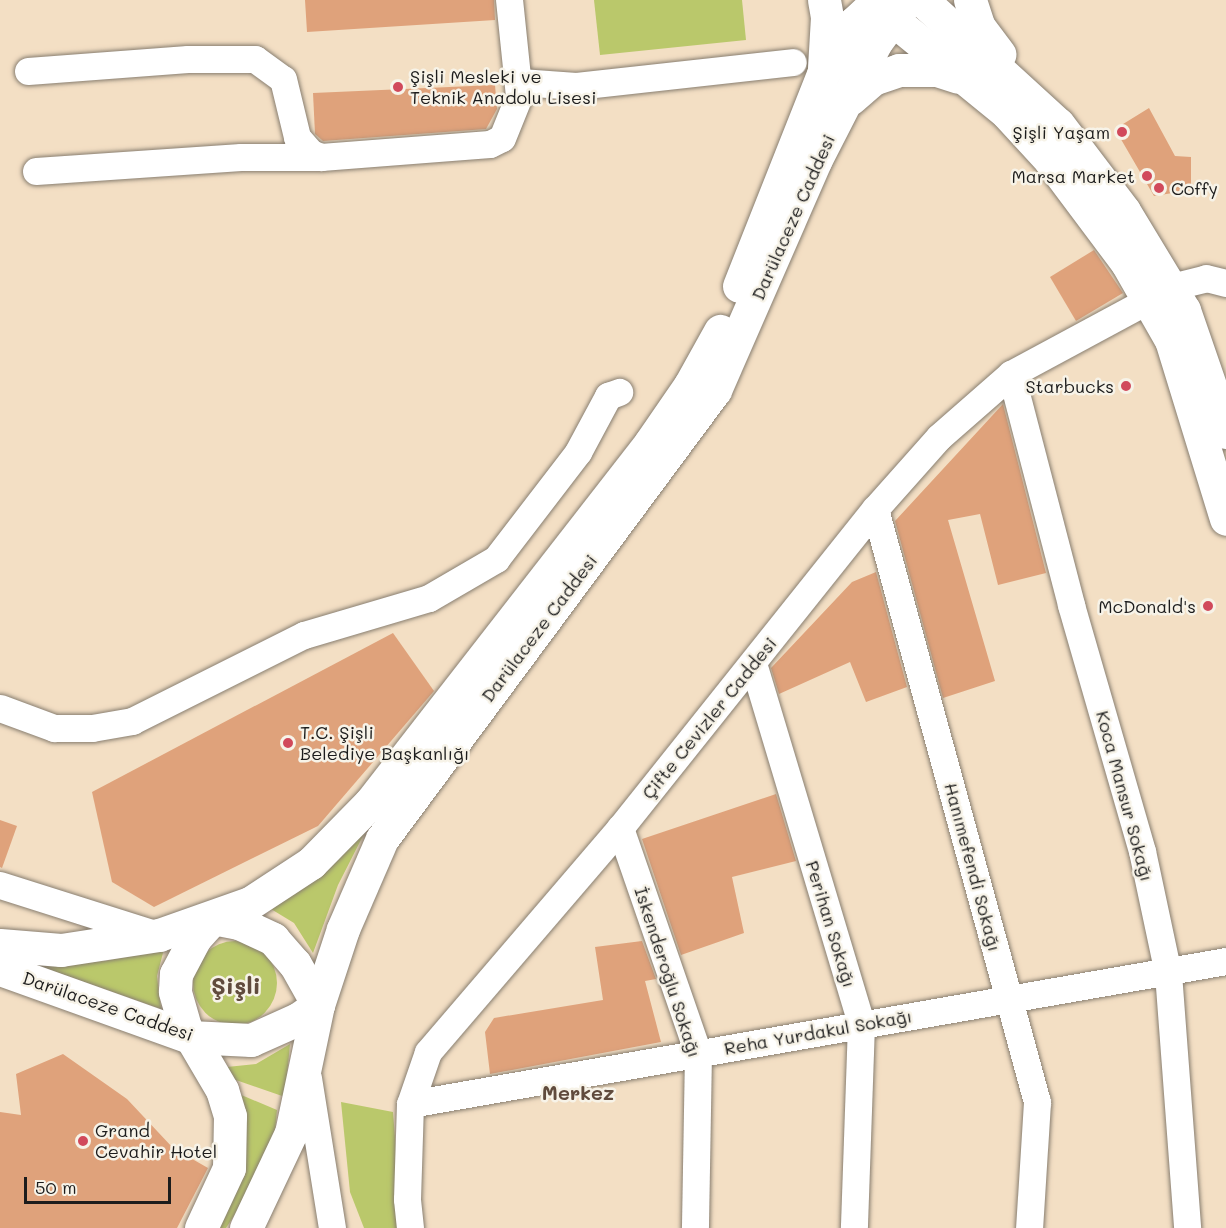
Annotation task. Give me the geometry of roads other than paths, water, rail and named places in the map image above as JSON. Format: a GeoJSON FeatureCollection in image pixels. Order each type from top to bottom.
{"type":"FeatureCollection","features":[{"type":"Feature","properties":{"kind":"main road"},"geometry":{"type":"LineString","coordinates":[[824,0],[828,91],[899,70],[937,70],[965,79]]}},
{"type":"Feature","properties":{"kind":"main road"},"geometry":{"type":"LineString","coordinates":[[922,0],[1028,94],[1088,160],[1161,293],[1220,386],[1226,432]]}},
{"type":"Feature","properties":{"kind":"main road"},"geometry":{"type":"LineString","coordinates":[[970,0],[980,27],[1028,94]]}},
{"type":"Feature","properties":{"kind":"main road"},"geometry":{"type":"LineString","coordinates":[[884,5],[965,79],[1007,113],[1050,160],[1161,293],[1171,340],[1226,519]]}},
{"type":"Feature","properties":{"kind":"main road","name":"Darülaceze Caddesi"},"geometry":{"type":"LineString","coordinates":[[0,945],[61,950],[159,935],[213,918],[250,903],[283,882],[344,833],[650,443],[719,333],[828,91],[876,42],[884,5]]}},
{"type":"Feature","properties":{"kind":"main road","name":"Darülaceze Caddesi"},"geometry":{"type":"LineString","coordinates":[[0,969],[190,1037],[251,1040],[298,1019],[318,1005],[351,908],[382,839],[715,390],[816,161],[828,91]]}},
{"type":"Feature","properties":{"kind":"main road"},"geometry":{"type":"LineString","coordinates":[[201,1228],[229,1168],[230,1116],[222,1090],[190,1037],[180,1012],[176,974],[183,956],[213,918],[239,923],[273,939],[295,964],[318,1005],[291,1133],[246,1228]]}},
{"type":"Feature","properties":{"kind":"street"},"geometry":{"type":"LineString","coordinates":[[36,171],[240,157],[321,157],[490,144],[502,138],[519,96],[520,82],[514,64],[508,0]]}},
{"type":"Feature","properties":{"kind":"street"},"geometry":{"type":"LineString","coordinates":[[520,82],[576,86],[793,62],[827,35]]}},
{"type":"Feature","properties":{"kind":"street"},"geometry":{"type":"LineString","coordinates":[[28,71],[188,59],[255,59],[283,79],[297,137],[311,153],[321,157]]}},
{"type":"Feature","properties":{"kind":"street"},"geometry":{"type":"LineString","coordinates":[[793,62],[828,91]]}},
{"type":"Feature","properties":{"kind":"street","name":"Çifte Cevizler Caddesi"},"geometry":{"type":"LineString","coordinates":[[410,1228],[407,1199],[410,1104],[428,1052],[620,828],[875,509],[939,437],[1011,374],[1161,293],[1206,278],[1226,283]]}},
{"type":"Feature","properties":{"kind":"street","name":"Koca Mansur Sokağı"},"geometry":{"type":"LineString","coordinates":[[1011,374],[1071,605],[1142,851],[1168,973],[1187,1228]]}},
{"type":"Feature","properties":{"kind":"street"},"geometry":{"type":"LineString","coordinates":[[0,708],[54,728],[92,728],[132,721],[304,635],[429,598],[496,559],[578,452],[608,396],[619,392]]}},
{"type":"Feature","properties":{"kind":"street","name":"Hanımefendi Sokağı"},"geometry":{"type":"LineString","coordinates":[[875,509],[1036,1102],[1029,1228]]}},
{"type":"Feature","properties":{"kind":"street","name":"Perihan Sokağı"},"geometry":{"type":"LineString","coordinates":[[753,663],[861,1024],[854,1228]]}},
{"type":"Feature","properties":{"kind":"street","name":"İskenderoğlu Sokağı"},"geometry":{"type":"LineString","coordinates":[[620,828],[698,1053],[695,1228]]}},
{"type":"Feature","properties":{"kind":"street"},"geometry":{"type":"LineString","coordinates":[[0,885],[159,935]]}},
{"type":"Feature","properties":{"kind":"street","name":"Reha Yurdakul Sokağı"},"geometry":{"type":"LineString","coordinates":[[410,1104],[861,1024],[1168,973],[1226,961]]}},
{"type":"Feature","properties":{"kind":"street"},"geometry":{"type":"LineString","coordinates":[[307,1064],[332,1228]]}},
{"type":"Feature","properties":{"kind":"place","name":"Şişli Mesleki ve Teknik Anadolu Lisesi"},"geometry":{"type":"Point","coordinates":[398,87]}},
{"type":"Feature","properties":{"kind":"place","name":"Şişli Yaşam"},"geometry":{"type":"Point","coordinates":[1122,132]}},
{"type":"Feature","properties":{"kind":"place","name":"Marsa Market"},"geometry":{"type":"Point","coordinates":[1147,176]}},
{"type":"Feature","properties":{"kind":"place","name":"Coffy"},"geometry":{"type":"Point","coordinates":[1159,188]}},
{"type":"Feature","properties":{"kind":"place","name":"Starbucks"},"geometry":{"type":"Point","coordinates":[1126,386]}},
{"type":"Feature","properties":{"kind":"place","name":"McDonald's"},"geometry":{"type":"Point","coordinates":[1208,606]}},
{"type":"Feature","properties":{"kind":"place","name":"T.C. Şişli Belediye Başkanlığı"},"geometry":{"type":"Point","coordinates":[288,743]}},
{"type":"Feature","properties":{"kind":"place","name":"Grand Cevahir Hotel"},"geometry":{"type":"Point","coordinates":[83,1141]}},
{"type":"Feature","properties":{"kind":"district","name":"Şişli"},"geometry":{"type":"Point","coordinates":[236,985]}},
{"type":"Feature","properties":{"kind":"district","name":"Merkez"},"geometry":{"type":"Point","coordinates":[578,1092]}}]}
